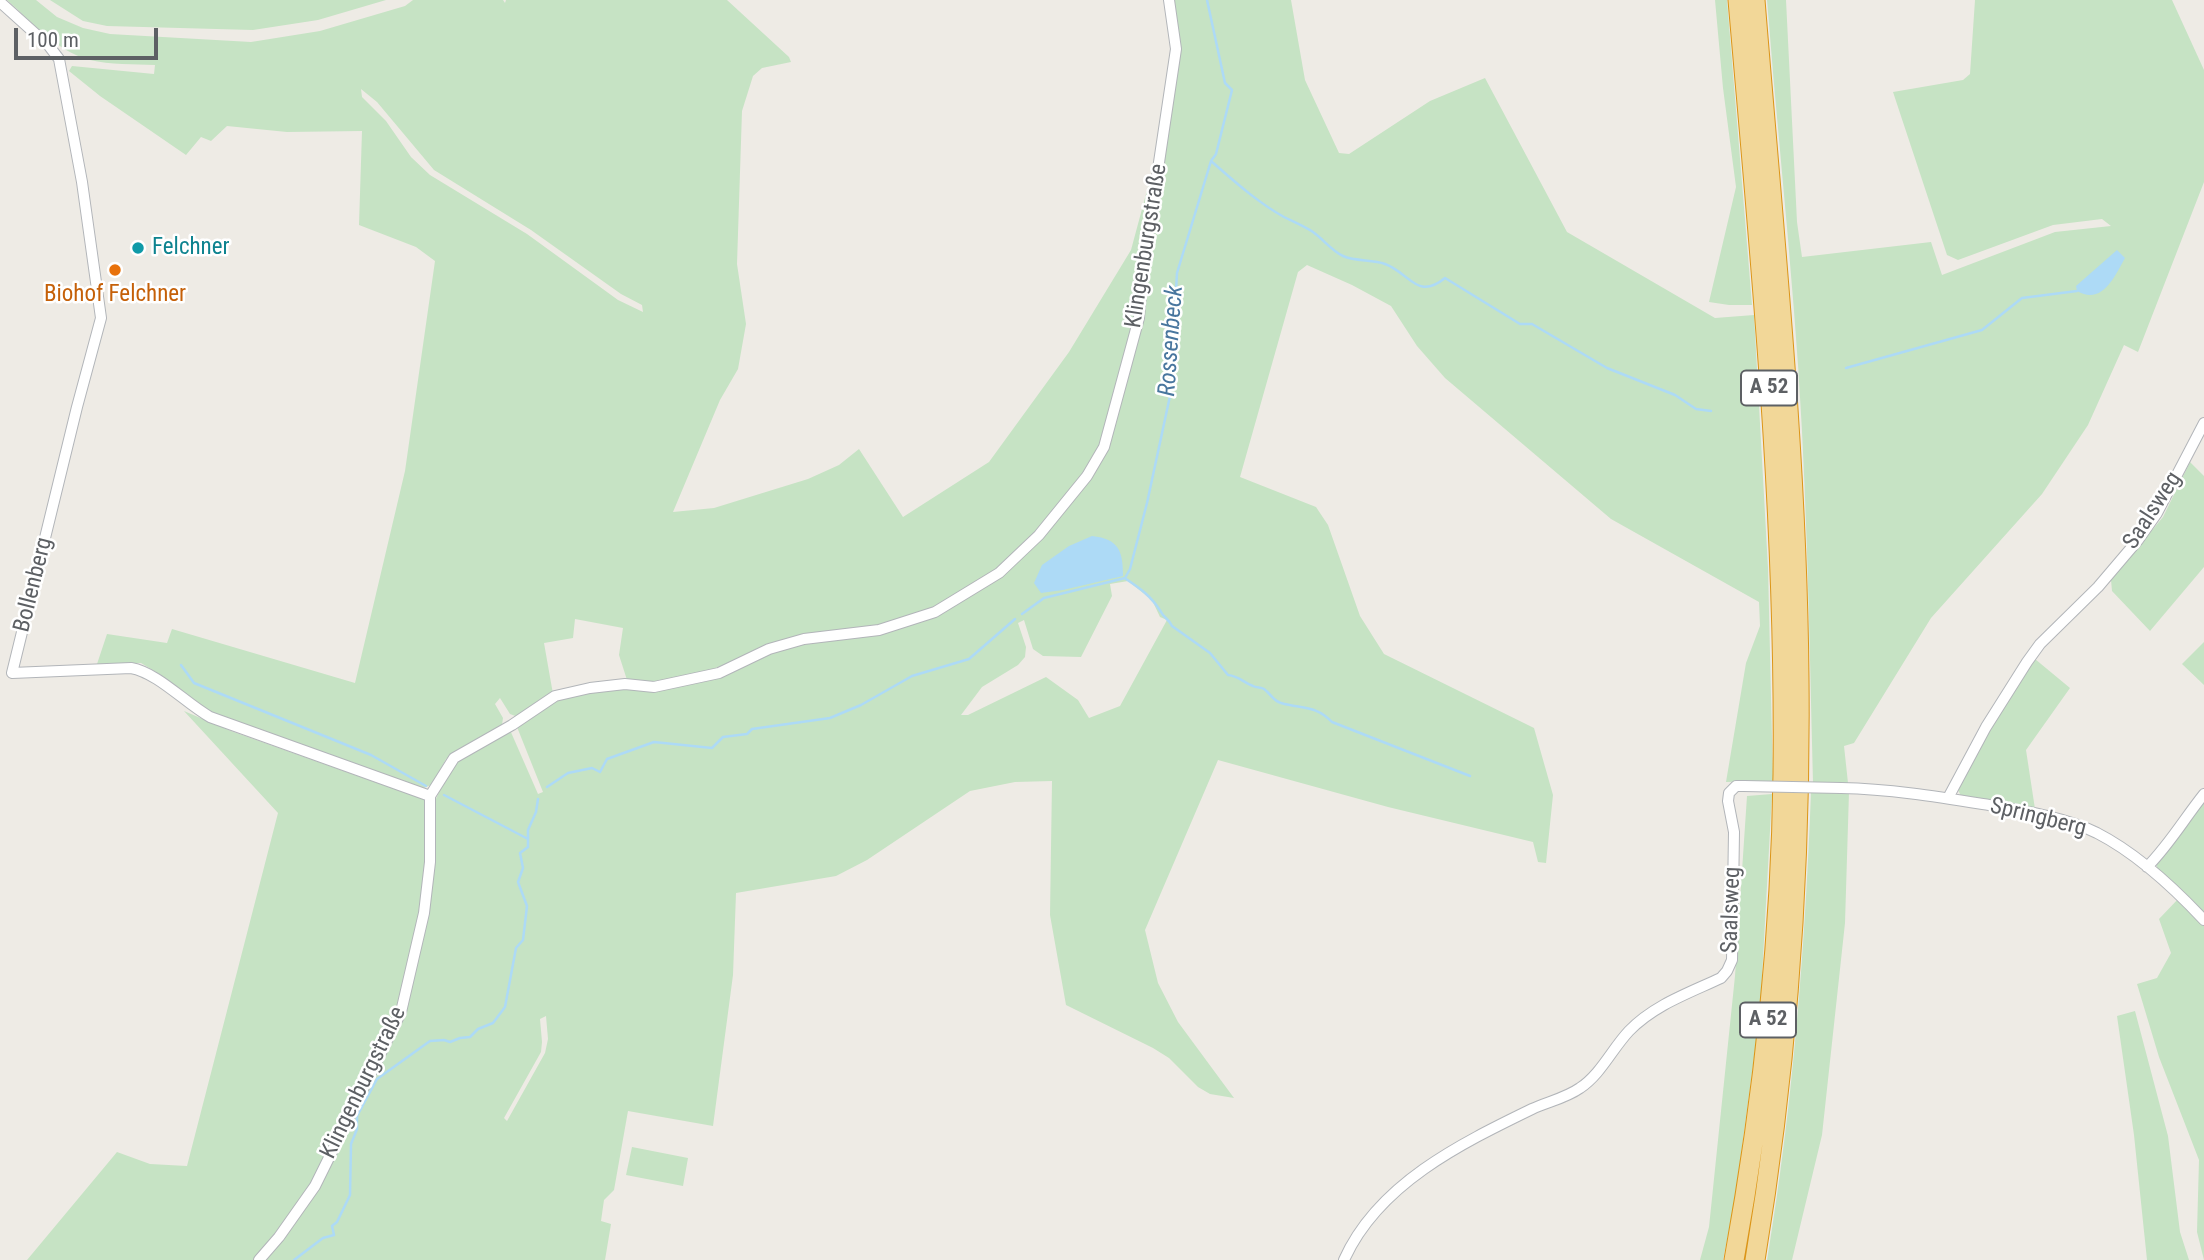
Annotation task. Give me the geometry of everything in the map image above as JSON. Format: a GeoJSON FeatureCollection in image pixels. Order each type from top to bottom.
{"type":"FeatureCollection","features":[{"type":"Feature","properties":{"kind":"highway","name":"A 52"},"geometry":{"type":"LineString","coordinates":[[1734,1260],[1763,1077],[1774,945],[1783,777],[1783,663],[1775,476],[1738,0]]}},
{"type":"Feature","properties":{"kind":"highway","name":"A 52"},"geometry":{"type":"LineString","coordinates":[[1755,0],[1789,436],[1799,677],[1799,777],[1791,947],[1770,1172],[1755,1260]]}},
{"type":"Feature","properties":{"kind":"street","name":"Klingenburgstraße"},"geometry":{"type":"LineString","coordinates":[[259,1260],[315,1186],[401,1013],[424,913],[430,862],[430,796],[454,758],[512,725],[555,696],[625,684],[654,687],[719,673],[769,649],[804,639],[879,630],[935,612],[999,573],[1040,535],[1087,476],[1104,447],[1139,318],[1143,270],[1176,49],[1169,0]]}},
{"type":"Feature","properties":{"kind":"street","name":"Bollenberg"},"geometry":{"type":"LineString","coordinates":[[0,2],[49,46],[59,59],[82,182],[101,318],[12,673],[131,668],[144,670],[181,699],[210,717],[430,796]]}},
{"type":"Feature","properties":{"kind":"street","name":"Saalsweg"},"geometry":{"type":"LineString","coordinates":[[1344,1260],[1353,1240],[1370,1218],[1407,1182],[1469,1142],[1536,1107],[1580,1088],[1594,1076],[1625,1035],[1646,1016],[1721,978],[1727,971],[1732,960],[1734,832],[1729,793],[1736,786],[1885,789],[1950,798],[1986,727],[2027,662],[2040,644],[2098,586],[2138,540],[2169,495],[2204,423]]}},
{"type":"Feature","properties":{"kind":"street"},"geometry":{"type":"LineString","coordinates":[[2147,867],[2172,840],[2183,820],[2204,794]]}},
{"type":"Feature","properties":{"kind":"street","name":"Springberg"},"geometry":{"type":"LineString","coordinates":[[1950,798],[2067,822],[2096,833],[2147,867],[2204,920]]}},
{"type":"Feature","properties":{"kind":"green space"},"geometry":{"type":"Polygon","coordinates":[[[7,0],[36,0],[57,17],[83,28],[110,34],[251,42],[320,31],[405,6],[413,0],[503,0],[505,3],[506,0],[727,0],[789,57],[791,62],[762,68],[753,76],[742,111],[737,264],[746,324],[738,369],[720,400],[673,512],[714,508],[808,479],[839,465],[859,449],[903,517],[989,462],[1069,352],[1131,250],[1149,183],[1153,185],[1140,269],[1136,318],[1113,393],[1121,393],[1144,320],[1147,271],[1181,50],[1173,0],[1291,0],[1305,80],[1339,153],[1349,154],[1430,101],[1485,78],[1567,232],[1715,318],[1754,315],[1768,568],[1773,781],[1726,782],[1746,663],[1760,626],[1759,602],[1611,519],[1445,378],[1417,346],[1391,306],[1307,265],[1298,272],[1240,477],[1316,507],[1328,525],[1360,616],[1384,654],[1534,728],[1553,795],[1546,863],[1538,862],[1533,842],[1388,807],[1218,760],[1145,930],[1158,983],[1178,1022],[1234,1098],[1210,1094],[1198,1087],[1169,1058],[1153,1048],[1066,1005],[1050,915],[1052,781],[1015,782],[970,791],[867,860],[836,876],[736,893],[733,975],[713,1126],[628,1111],[614,1190],[604,1200],[601,1221],[611,1224],[605,1260],[27,1260],[117,1152],[150,1164],[187,1166],[278,813],[184,711],[231,731],[434,803],[452,765],[510,730],[538,794],[543,792],[517,727],[556,700],[590,691],[627,688],[652,691],[720,676],[770,652],[766,646],[716,668],[681,678],[664,681],[627,680],[619,655],[623,628],[575,619],[573,638],[544,643],[553,694],[518,717],[510,714],[500,698],[495,704],[503,718],[502,725],[446,759],[433,784],[424,788],[233,722],[198,705],[164,677],[141,663],[97,664],[107,634],[167,643],[172,629],[355,683],[405,471],[435,261],[416,247],[359,225],[362,131],[287,132],[227,126],[211,141],[201,137],[186,155],[100,96],[69,71],[72,66],[154,74],[155,65],[106,63],[78,56],[55,43],[7,0]],[[361,89],[362,97],[386,121],[411,157],[430,175],[527,234],[618,300],[643,312],[642,305],[621,294],[531,230],[434,170],[377,102],[361,89]],[[1128,581],[1110,584],[1112,596],[1081,657],[1043,656],[1033,649],[1024,620],[1018,623],[1026,647],[1025,657],[1018,665],[982,687],[961,715],[968,715],[1046,677],[1078,700],[1089,718],[1120,706],[1167,620],[1160,617],[1152,600],[1128,581]],[[546,1016],[540,1019],[541,1052],[504,1118],[507,1121],[545,1053],[548,1039],[546,1016]],[[392,1021],[364,1077],[375,1075],[399,1023],[392,1021]]]}},
{"type":"Feature","properties":{"kind":"green space"},"geometry":{"type":"Polygon","coordinates":[[[50,0],[386,0],[318,20],[253,30],[107,26],[83,21],[50,0]]]}},
{"type":"Feature","properties":{"kind":"green space"},"geometry":{"type":"Polygon","coordinates":[[[1715,0],[1727,0],[1752,305],[1709,302],[1736,187],[1715,0]]]}},
{"type":"Feature","properties":{"kind":"green space"},"geometry":{"type":"Polygon","coordinates":[[[1767,0],[1786,0],[1797,222],[1802,257],[1931,242],[1942,275],[2055,232],[2111,226],[2102,219],[2053,225],[1958,260],[1947,255],[1893,92],[1963,80],[1970,74],[1975,0],[2172,0],[2204,70],[2204,182],[2138,352],[2124,345],[2088,425],[2042,494],[1931,618],[1854,743],[1844,746],[1848,783],[1813,783],[1802,429],[1767,0]]]}},
{"type":"Feature","properties":{"kind":"green space"},"geometry":{"type":"Polygon","coordinates":[[[2190,462],[2204,476],[2204,567],[2150,631],[2112,591],[2111,580],[2163,517],[2190,462]]]}},
{"type":"Feature","properties":{"kind":"green space"},"geometry":{"type":"Polygon","coordinates":[[[2204,642],[2204,685],[2182,664],[2204,642]]]}},
{"type":"Feature","properties":{"kind":"green space"},"geometry":{"type":"Polygon","coordinates":[[[2035,659],[2070,688],[2026,750],[2035,809],[1961,796],[1958,790],[1989,732],[2035,659]]]}},
{"type":"Feature","properties":{"kind":"green space"},"geometry":{"type":"Polygon","coordinates":[[[1811,792],[1849,792],[1845,923],[1822,1135],[1792,1260],[1767,1260],[1797,1027],[1811,792]]]}},
{"type":"Feature","properties":{"kind":"green space"},"geometry":{"type":"Polygon","coordinates":[[[1772,794],[1760,1013],[1735,1199],[1723,1260],[1700,1260],[1709,1227],[1735,976],[1747,796],[1772,794]]]}},
{"type":"Feature","properties":{"kind":"green space"},"geometry":{"type":"Polygon","coordinates":[[[2204,797],[2204,914],[2157,871],[2157,864],[2204,797]]]}},
{"type":"Feature","properties":{"kind":"green space"},"geometry":{"type":"Polygon","coordinates":[[[2179,898],[2204,925],[2204,1260],[2197,1232],[2199,1160],[2159,1057],[2137,984],[2157,978],[2171,953],[2159,919],[2179,898]]]}},
{"type":"Feature","properties":{"kind":"green space"},"geometry":{"type":"Polygon","coordinates":[[[2135,1011],[2168,1136],[2180,1232],[2189,1260],[2147,1260],[2134,1135],[2117,1016],[2135,1011]]]}},
{"type":"Feature","properties":{"kind":"green space"},"geometry":{"type":"Polygon","coordinates":[[[632,1147],[688,1158],[683,1186],[626,1175],[632,1147]]]}},
{"type":"Feature","properties":{"kind":"water"},"geometry":{"type":"Polygon","coordinates":[[[2117,250],[2125,258],[2107,287],[2094,295],[2077,291],[2076,286],[2117,250]]]}},
{"type":"Feature","properties":{"kind":"water"},"geometry":{"type":"Polygon","coordinates":[[[1092,536],[1108,540],[1118,548],[1123,576],[1041,593],[1034,583],[1042,565],[1069,546],[1092,536]]]}},
{"type":"Feature","properties":{"kind":"waterway","name":"Rossenbeck"},"geometry":{"type":"LineString","coordinates":[[1022,614],[1044,598],[1125,578],[1130,569],[1170,396],[1177,273],[1211,161],[1216,154],[1232,90],[1225,83],[1207,0]]}},
{"type":"Feature","properties":{"kind":"waterway"},"geometry":{"type":"LineString","coordinates":[[1211,161],[1264,205],[1313,232],[1343,256],[1385,264],[1420,286],[1427,287],[1445,278],[1520,324],[1532,324],[1607,368],[1675,395],[1696,409],[1711,411]]}},
{"type":"Feature","properties":{"kind":"waterway"},"geometry":{"type":"LineString","coordinates":[[1846,368],[1982,330],[2022,298],[2077,291]]}},
{"type":"Feature","properties":{"kind":"waterway"},"geometry":{"type":"LineString","coordinates":[[1126,579],[1149,597],[1172,626],[1210,653],[1228,675],[1264,689],[1278,702],[1314,710],[1332,722],[1470,776]]}},
{"type":"Feature","properties":{"kind":"waterway","name":"Rossenbeck"},"geometry":{"type":"LineString","coordinates":[[547,787],[568,773],[592,768],[600,772],[607,759],[654,742],[712,748],[723,737],[747,734],[752,729],[830,718],[861,705],[912,676],[969,659],[1015,619]]}},
{"type":"Feature","properties":{"kind":"waterway"},"geometry":{"type":"LineString","coordinates":[[181,665],[194,683],[371,755],[426,786]]}},
{"type":"Feature","properties":{"kind":"waterway"},"geometry":{"type":"LineString","coordinates":[[444,795],[528,839]]}},
{"type":"Feature","properties":{"kind":"waterway","name":"Rossenbeck"},"geometry":{"type":"LineString","coordinates":[[294,1260],[323,1238],[334,1235],[332,1226],[337,1222],[350,1195],[351,1144],[357,1129],[357,1116],[377,1079],[430,1041],[450,1042],[470,1037],[478,1029],[493,1023],[505,1007],[516,948],[523,940],[527,906],[518,882],[523,868],[520,853],[528,847],[528,830],[538,799]]}},
{"type":"Feature","properties":{"kind":"place","name":"Felchner"},"geometry":{"type":"Point","coordinates":[138,248]}},
{"type":"Feature","properties":{"kind":"place","name":"Biohof Felchner"},"geometry":{"type":"Point","coordinates":[115,270]}}]}
